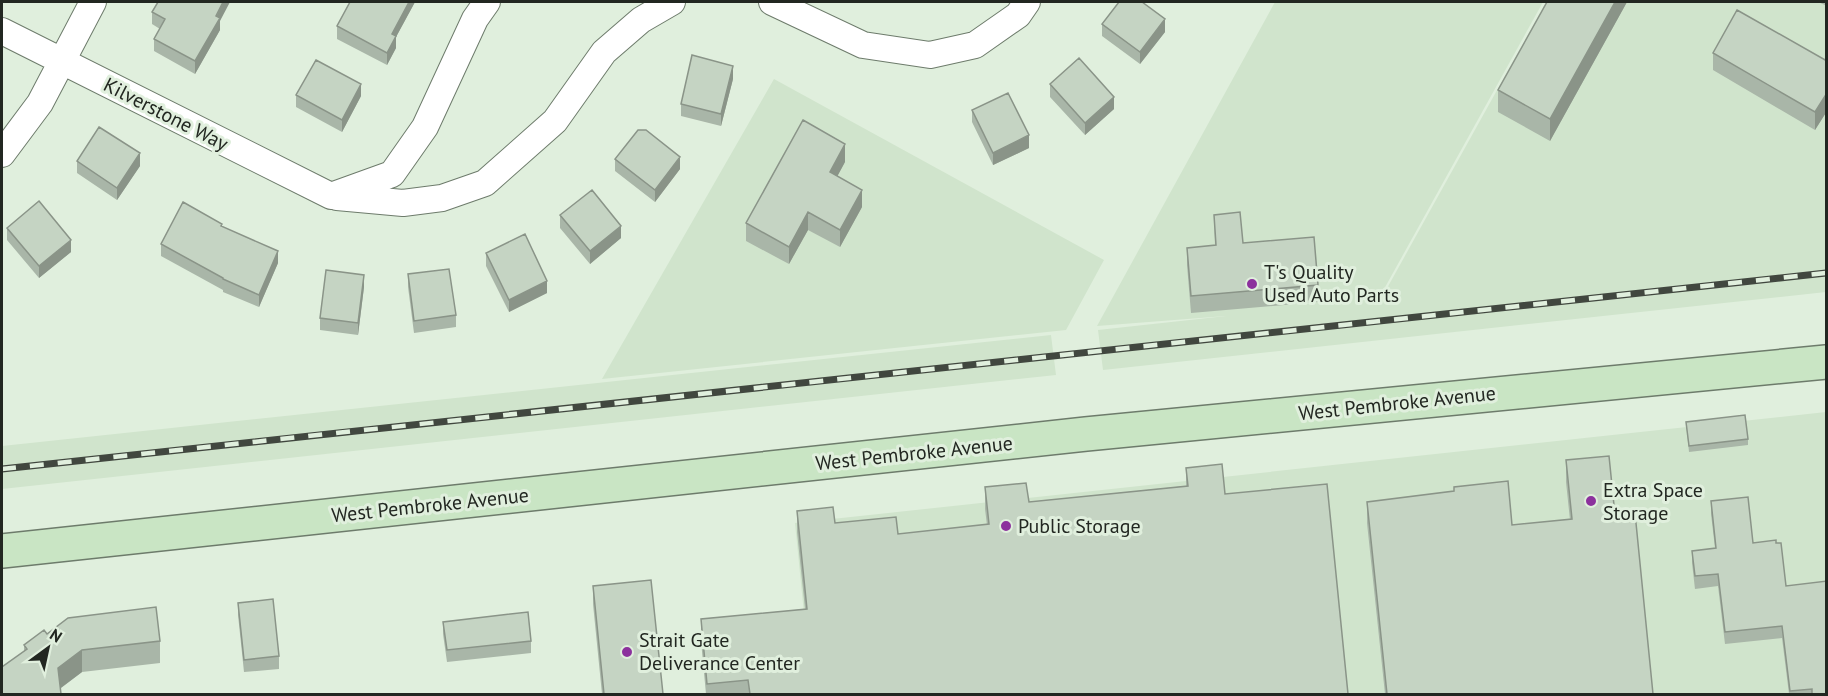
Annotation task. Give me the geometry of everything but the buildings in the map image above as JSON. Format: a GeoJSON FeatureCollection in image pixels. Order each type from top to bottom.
{"type":"FeatureCollection","features":[{"type":"Feature","properties":{"kind":"main road","name":"West Pembroke Avenue"},"geometry":{"type":"LineString","coordinates":[[2,551],[1086,434],[1827,362]]}},
{"type":"Feature","properties":{"kind":"street"},"geometry":{"type":"LineString","coordinates":[[2,154],[40,103],[93,2]]}},
{"type":"Feature","properties":{"kind":"street"},"geometry":{"type":"LineString","coordinates":[[331,196],[392,174],[425,127],[475,19],[487,2]]}},
{"type":"Feature","properties":{"kind":"street","name":"Kilverstone Way"},"geometry":{"type":"LineString","coordinates":[[2,31],[331,196],[402,203],[442,198],[485,183],[555,121],[604,52],[641,20],[672,2]]}},
{"type":"Feature","properties":{"kind":"street"},"geometry":{"type":"LineString","coordinates":[[772,2],[863,45],[930,55],[975,45],[1018,15],[1027,2]]}},
{"type":"Feature","properties":{"kind":"shaded area"},"geometry":{"type":"Polygon","coordinates":[[[1275,2],[1543,2],[1378,300],[1381,299],[1546,2],[1826,2],[1826,292],[1103,370],[1098,330],[1226,316],[1097,326],[1275,2]]]}},
{"type":"Feature","properties":{"kind":"shaded area"},"geometry":{"type":"Polygon","coordinates":[[[774,79],[1104,260],[1066,330],[602,379],[774,79]]]}},
{"type":"Feature","properties":{"kind":"shaded area"},"geometry":{"type":"Polygon","coordinates":[[[1051,335],[1056,375],[2,489],[2,446],[1051,335]]]}},
{"type":"Feature","properties":{"kind":"shaded area"},"geometry":{"type":"Polygon","coordinates":[[[1826,412],[1826,694],[812,694],[795,523],[1826,412]]]}},
{"type":"Feature","properties":{"kind":"railway"},"geometry":{"type":"LineString","coordinates":[[2,469],[1826,273]]}},
{"type":"Feature","properties":{"kind":"place","name":"T's Quality Used Auto Parts"},"geometry":{"type":"Point","coordinates":[1252,284]}},
{"type":"Feature","properties":{"kind":"place","name":"Extra Space Storage"},"geometry":{"type":"Point","coordinates":[1591,501]}},
{"type":"Feature","properties":{"kind":"place","name":"Public Storage"},"geometry":{"type":"Point","coordinates":[1006,526]}},
{"type":"Feature","properties":{"kind":"place","name":"Strait Gate Deliverance Center"},"geometry":{"type":"Point","coordinates":[627,652]}}]}
